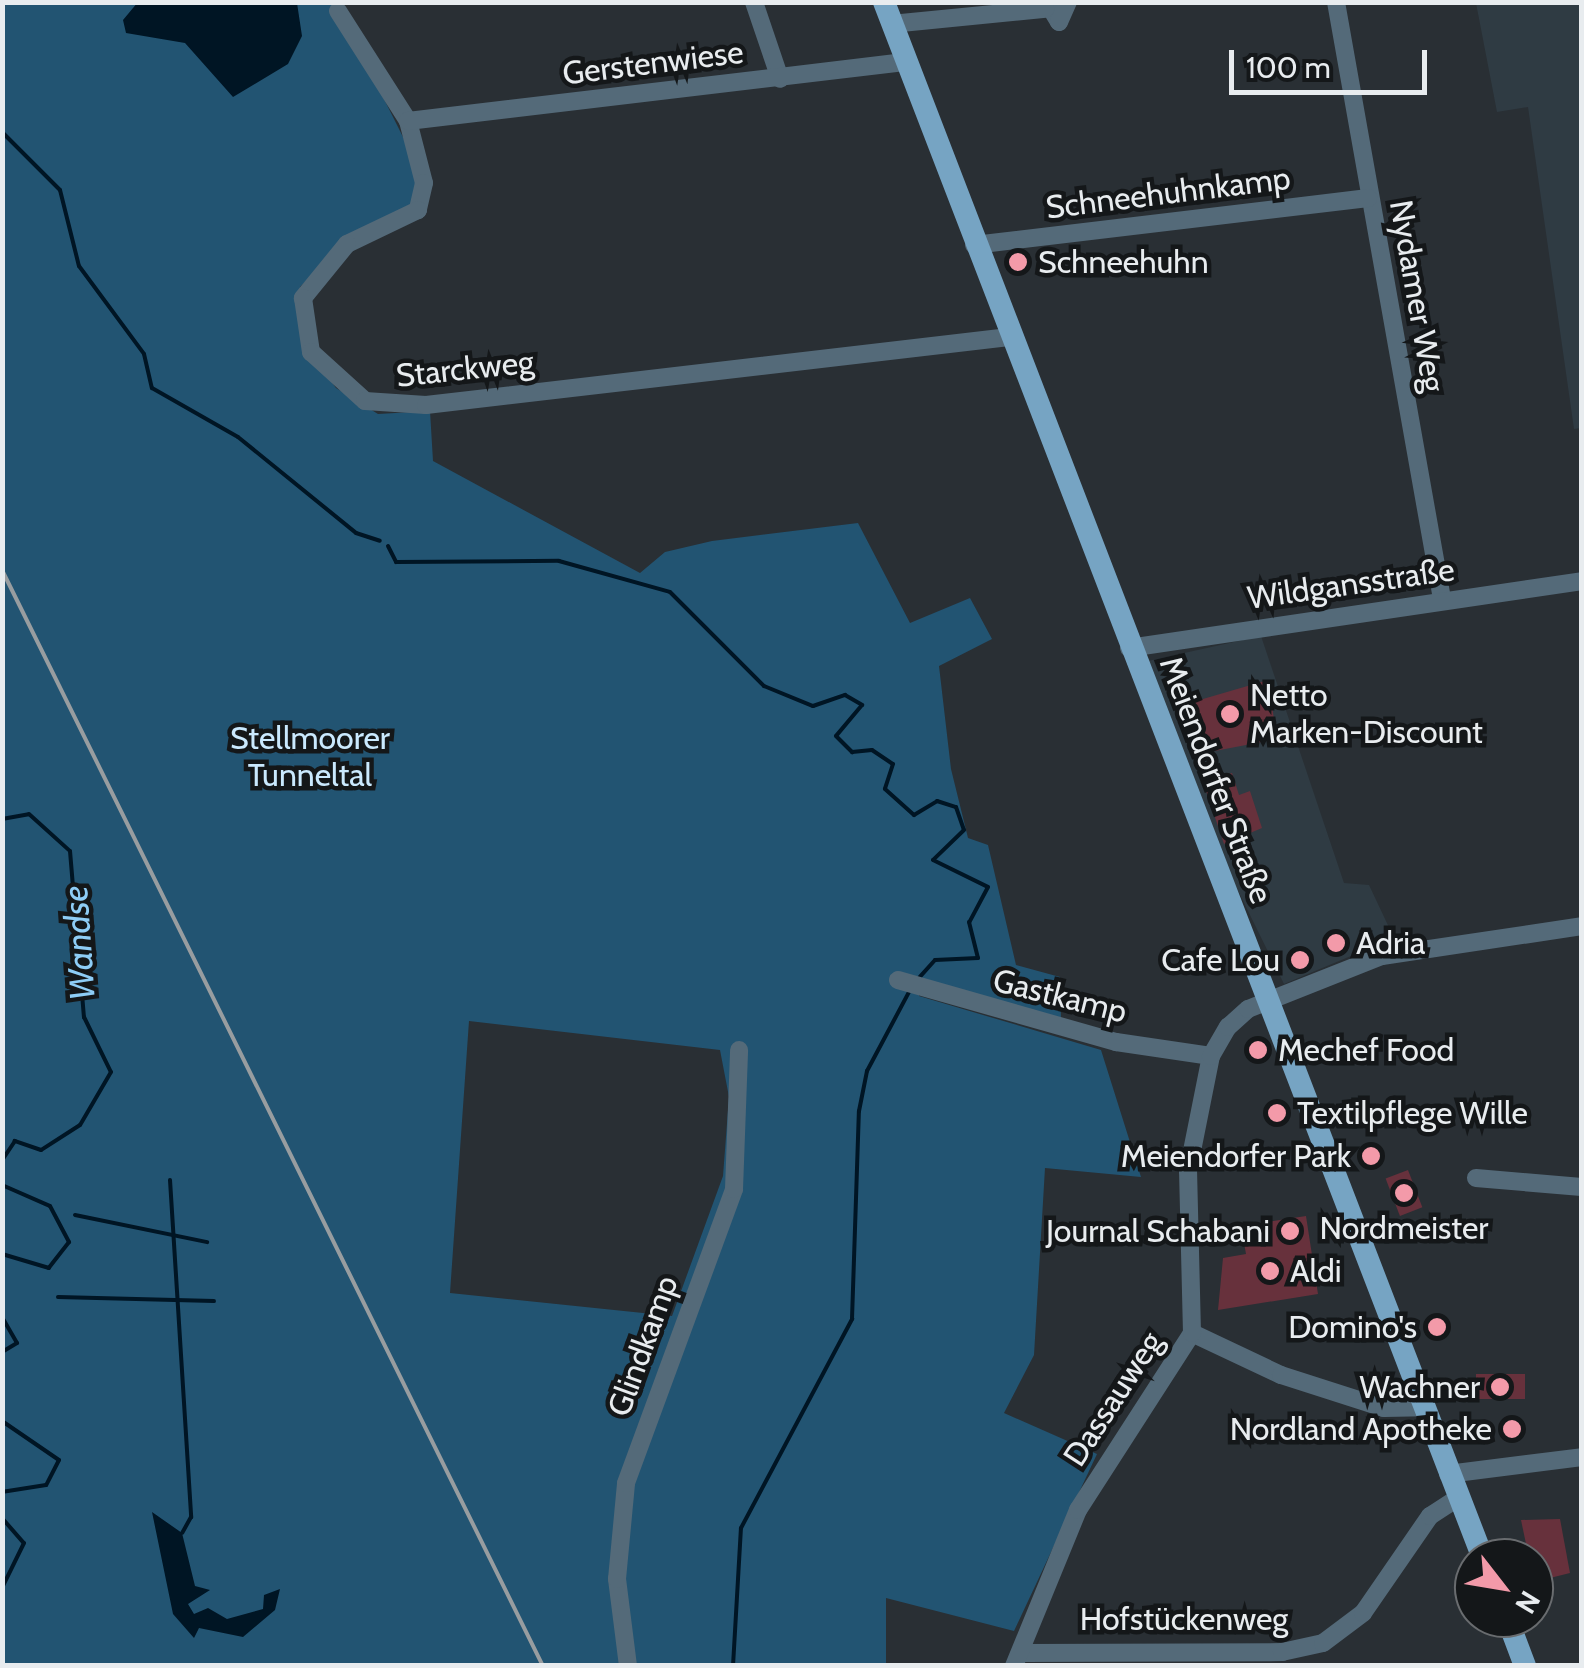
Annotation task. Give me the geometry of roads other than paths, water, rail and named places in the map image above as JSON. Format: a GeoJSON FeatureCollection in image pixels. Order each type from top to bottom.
{"type":"FeatureCollection","features":[{"type":"Feature","properties":{"kind":"main road","name":"Meiendorfer Straße"},"geometry":{"type":"LineString","coordinates":[[887,13],[1475,1538]]}},
{"type":"Feature","properties":{"kind":"main road"},"geometry":{"type":"LineString","coordinates":[[1514,1638],[1524,1666]]}},
{"type":"Feature","properties":{"kind":"street"},"geometry":{"type":"LineString","coordinates":[[754,2],[780,78]]}},
{"type":"Feature","properties":{"kind":"street","name":"Meiendorfer Straße"},"geometry":{"type":"LineString","coordinates":[[887,13],[1046,6],[1058,22],[1068,2]]}},
{"type":"Feature","properties":{"kind":"street","name":"Nydamer Weg"},"geometry":{"type":"LineString","coordinates":[[1336,2],[1442,599]]}},
{"type":"Feature","properties":{"kind":"street","name":"Starckweg"},"geometry":{"type":"LineString","coordinates":[[338,11],[408,121],[424,183],[418,210],[346,244],[303,298],[312,352],[365,401],[426,405],[1009,337]]}},
{"type":"Feature","properties":{"kind":"street","name":"Gerstenwiese"},"geometry":{"type":"LineString","coordinates":[[408,121],[905,62]]}},
{"type":"Feature","properties":{"kind":"street","name":"Schneehuhnkamp"},"geometry":{"type":"LineString","coordinates":[[974,244],[1368,198]]}},
{"type":"Feature","properties":{"kind":"street","name":"Wildgansstraße"},"geometry":{"type":"LineString","coordinates":[[1129,648],[1582,581]]}},
{"type":"Feature","properties":{"kind":"street","name":"Dassauweg"},"geometry":{"type":"LineString","coordinates":[[1018,1659],[1078,1510],[1192,1333],[1198,1306],[1184,1211],[1211,1056],[1236,1018],[1413,948],[1582,926]]}},
{"type":"Feature","properties":{"kind":"street","name":"Gastkamp"},"geometry":{"type":"LineString","coordinates":[[898,980],[1100,1038],[1211,1056]]}},
{"type":"Feature","properties":{"kind":"street","name":"Glindkamp"},"geometry":{"type":"LineString","coordinates":[[628,1666],[617,1579],[626,1484],[734,1188],[739,1050]]}},
{"type":"Feature","properties":{"kind":"street"},"geometry":{"type":"LineString","coordinates":[[1476,1178],[1582,1187]]}},
{"type":"Feature","properties":{"kind":"street"},"geometry":{"type":"LineString","coordinates":[[1192,1333],[1281,1375],[1384,1408],[1423,1406]]}},
{"type":"Feature","properties":{"kind":"street"},"geometry":{"type":"LineString","coordinates":[[1448,1474],[1582,1457]]}},
{"type":"Feature","properties":{"kind":"street","name":"Hofstückenweg"},"geometry":{"type":"LineString","coordinates":[[1018,1659],[1282,1652],[1323,1642],[1362,1613],[1430,1516],[1458,1498]]}},
{"type":"Feature","properties":{"kind":"waterway"},"geometry":{"type":"LineString","coordinates":[[2,132],[60,190],[79,266],[144,354],[152,388],[238,437],[356,533],[380,541]]}},
{"type":"Feature","properties":{"kind":"waterway"},"geometry":{"type":"LineString","coordinates":[[388,546],[396,562],[559,561],[670,592],[764,686],[813,706],[845,695],[862,705],[836,736],[852,752],[872,750],[893,764],[885,789],[914,815],[937,801],[956,807],[964,830],[933,860],[988,887],[969,922],[978,958],[935,960],[918,979]]}},
{"type":"Feature","properties":{"kind":"waterway","name":"Wandse"},"geometry":{"type":"LineString","coordinates":[[2,819],[29,814],[70,851],[84,1017],[111,1072],[80,1125],[41,1150],[15,1141],[2,1160]]}},
{"type":"Feature","properties":{"kind":"waterway"},"geometry":{"type":"LineString","coordinates":[[733,1666],[741,1528],[852,1319],[859,1111],[867,1071],[909,992]]}},
{"type":"Feature","properties":{"kind":"waterway"},"geometry":{"type":"LineString","coordinates":[[170,1180],[191,1517],[182,1533]]}},
{"type":"Feature","properties":{"kind":"waterway","name":"Wandse"},"geometry":{"type":"LineString","coordinates":[[2,1185],[50,1206],[69,1242],[49,1268],[2,1254]]}},
{"type":"Feature","properties":{"kind":"waterway"},"geometry":{"type":"LineString","coordinates":[[75,1215],[207,1242]]}},
{"type":"Feature","properties":{"kind":"waterway"},"geometry":{"type":"LineString","coordinates":[[58,1297],[214,1301]]}},
{"type":"Feature","properties":{"kind":"waterway","name":"Wandse"},"geometry":{"type":"LineString","coordinates":[[2,1317],[17,1343],[2,1352]]}},
{"type":"Feature","properties":{"kind":"waterway","name":"Wandse"},"geometry":{"type":"LineString","coordinates":[[2,1421],[59,1460],[46,1485],[2,1492]]}},
{"type":"Feature","properties":{"kind":"waterway","name":"Wandse"},"geometry":{"type":"LineString","coordinates":[[2,1518],[24,1543],[2,1588]]}},
{"type":"Feature","properties":{"kind":"railway"},"geometry":{"type":"LineString","coordinates":[[2,570],[543,1666]]}},
{"type":"Feature","properties":{"kind":"place","name":"Schneehuhn"},"geometry":{"type":"Point","coordinates":[1018,262]}},
{"type":"Feature","properties":{"kind":"place","name":"Netto Marken-Discount"},"geometry":{"type":"Point","coordinates":[1230,714]}},
{"type":"Feature","properties":{"kind":"place","name":"Adria"},"geometry":{"type":"Point","coordinates":[1336,943]}},
{"type":"Feature","properties":{"kind":"place","name":"Cafe Lou"},"geometry":{"type":"Point","coordinates":[1300,960]}},
{"type":"Feature","properties":{"kind":"place","name":"Mechef Food"},"geometry":{"type":"Point","coordinates":[1258,1050]}},
{"type":"Feature","properties":{"kind":"place","name":"Textilpflege Wille"},"geometry":{"type":"Point","coordinates":[1277,1113]}},
{"type":"Feature","properties":{"kind":"place","name":"Meiendorfer Park"},"geometry":{"type":"Point","coordinates":[1371,1156]}},
{"type":"Feature","properties":{"kind":"place","name":"Nordmeister"},"geometry":{"type":"Point","coordinates":[1404,1193]}},
{"type":"Feature","properties":{"kind":"place","name":"Journal Schabani"},"geometry":{"type":"Point","coordinates":[1290,1231]}},
{"type":"Feature","properties":{"kind":"place","name":"Aldi"},"geometry":{"type":"Point","coordinates":[1270,1271]}},
{"type":"Feature","properties":{"kind":"place","name":"Domino's"},"geometry":{"type":"Point","coordinates":[1437,1327]}},
{"type":"Feature","properties":{"kind":"place","name":"Wachner"},"geometry":{"type":"Point","coordinates":[1500,1387]}},
{"type":"Feature","properties":{"kind":"place","name":"Nordland Apotheke"},"geometry":{"type":"Point","coordinates":[1512,1429]}},
{"type":"Feature","properties":{"kind":"park label","name":"Stellmoorer Tunneltal"},"geometry":{"type":"Point","coordinates":[310,758]}}]}
